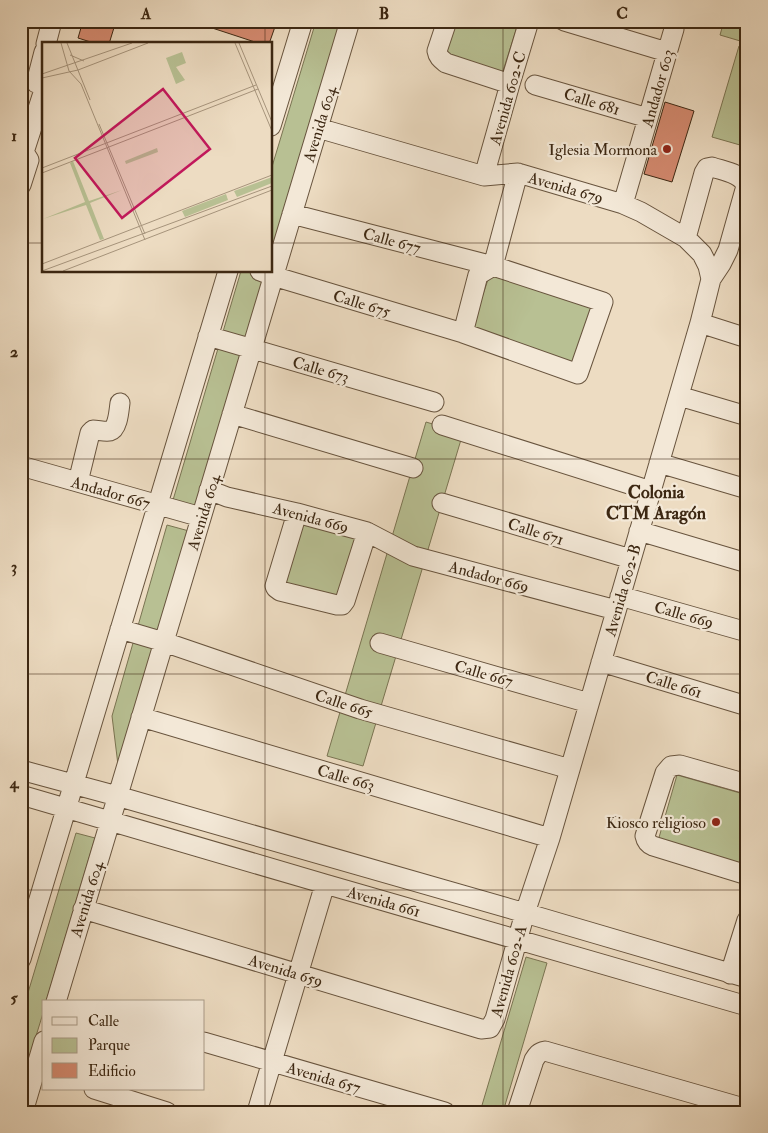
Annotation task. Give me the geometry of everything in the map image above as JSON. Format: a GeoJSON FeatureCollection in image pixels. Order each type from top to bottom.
{"type":"FeatureCollection","features":[{"type":"Feature","properties":{"kind":"street"},"geometry":{"type":"LineString","coordinates":[[47,42],[52,21]]}},
{"type":"Feature","properties":{"kind":"street"},"geometry":{"type":"LineString","coordinates":[[272,123],[302,21]]}},
{"type":"Feature","properties":{"kind":"street","name":"Avenida 604"},"geometry":{"type":"LineString","coordinates":[[272,262],[292,214],[350,21]]}},
{"type":"Feature","properties":{"kind":"street"},"geometry":{"type":"LineString","coordinates":[[448,21],[437,51],[438,56],[446,63],[510,84]]}},
{"type":"Feature","properties":{"kind":"street","name":"Avenida 602-C"},"geometry":{"type":"LineString","coordinates":[[484,176],[529,21]]}},
{"type":"Feature","properties":{"kind":"street"},"geometry":{"type":"LineString","coordinates":[[564,21],[667,52]]}},
{"type":"Feature","properties":{"kind":"street","name":"Andador 603"},"geometry":{"type":"LineString","coordinates":[[623,204],[674,28]]}},
{"type":"Feature","properties":{"kind":"street"},"geometry":{"type":"LineString","coordinates":[[21,185],[29,160],[23,151],[42,60]]}},
{"type":"Feature","properties":{"kind":"street","name":"Calle 681"},"geometry":{"type":"LineString","coordinates":[[535,84],[648,118]]}},
{"type":"Feature","properties":{"kind":"street","name":"Avenida 679"},"geometry":{"type":"LineString","coordinates":[[318,128],[484,176],[518,173],[623,204],[641,212],[686,238],[702,254],[709,272]]}},
{"type":"Feature","properties":{"kind":"street"},"geometry":{"type":"LineString","coordinates":[[686,238],[707,168],[712,166],[744,180],[746,186],[728,250],[721,264],[709,272]]}},
{"type":"Feature","properties":{"kind":"street"},"geometry":{"type":"LineString","coordinates":[[463,333],[478,275],[493,266],[518,173]]}},
{"type":"Feature","properties":{"kind":"street","name":"Calle 677"},"geometry":{"type":"LineString","coordinates":[[292,214],[493,266],[603,302],[578,374],[463,333]]}},
{"type":"Feature","properties":{"kind":"street"},"geometry":{"type":"LineString","coordinates":[[21,959],[228,272]]}},
{"type":"Feature","properties":{"kind":"street","name":"Avenida 602-B"},"geometry":{"type":"LineString","coordinates":[[525,913],[550,838],[700,323],[709,272]]}},
{"type":"Feature","properties":{"kind":"street","name":"Avenida 604"},"geometry":{"type":"LineString","coordinates":[[60,1000],[83,909],[252,349],[267,274]]}},
{"type":"Feature","properties":{"kind":"street","name":"Calle 675"},"geometry":{"type":"LineString","coordinates":[[267,274],[463,333]]}},
{"type":"Feature","properties":{"kind":"street"},"geometry":{"type":"LineString","coordinates":[[700,323],[747,338]]}},
{"type":"Feature","properties":{"kind":"street","name":"Calle 673"},"geometry":{"type":"LineString","coordinates":[[208,336],[434,402]]}},
{"type":"Feature","properties":{"kind":"street"},"geometry":{"type":"LineString","coordinates":[[679,396],[747,416]]}},
{"type":"Feature","properties":{"kind":"street"},"geometry":{"type":"LineString","coordinates":[[78,482],[90,434],[93,430],[114,430],[120,403]]}},
{"type":"Feature","properties":{"kind":"street"},"geometry":{"type":"LineString","coordinates":[[232,414],[413,468]]}},
{"type":"Feature","properties":{"kind":"street"},"geometry":{"type":"LineString","coordinates":[[442,425],[651,491]]}},
{"type":"Feature","properties":{"kind":"street"},"geometry":{"type":"LineString","coordinates":[[659,463],[747,489]]}},
{"type":"Feature","properties":{"kind":"street","name":"Andador 667"},"geometry":{"type":"LineString","coordinates":[[21,466],[201,517]]}},
{"type":"Feature","properties":{"kind":"street","name":"Avenida 669"},"geometry":{"type":"LineString","coordinates":[[209,490],[227,497],[297,513],[367,532],[345,601],[342,605],[280,591],[276,588],[297,513]]}},
{"type":"Feature","properties":{"kind":"street","name":"Calle 671"},"geometry":{"type":"LineString","coordinates":[[442,503],[631,559]]}},
{"type":"Feature","properties":{"kind":"street"},"geometry":{"type":"LineString","coordinates":[[639,531],[747,563]]}},
{"type":"Feature","properties":{"kind":"street","name":"Andador 669"},"geometry":{"type":"LineString","coordinates":[[367,532],[413,556],[618,603]]}},
{"type":"Feature","properties":{"kind":"street","name":"Calle 669"},"geometry":{"type":"LineString","coordinates":[[618,603],[747,632]]}},
{"type":"Feature","properties":{"kind":"street","name":"Calle 665"},"geometry":{"type":"LineString","coordinates":[[120,629],[360,708],[570,769]]}},
{"type":"Feature","properties":{"kind":"street","name":"Calle 667"},"geometry":{"type":"LineString","coordinates":[[380,642],[589,703]]}},
{"type":"Feature","properties":{"kind":"street","name":"Calle 661"},"geometry":{"type":"LineString","coordinates":[[601,662],[747,706]]}},
{"type":"Feature","properties":{"kind":"street","name":"Calle 663"},"geometry":{"type":"LineString","coordinates":[[141,717],[550,838]]}},
{"type":"Feature","properties":{"kind":"street"},"geometry":{"type":"LineString","coordinates":[[747,784],[680,765],[671,766],[665,773],[645,836],[649,844],[653,846],[747,875]]}},
{"type":"Feature","properties":{"kind":"street","name":"Avenida 661"},"geometry":{"type":"LineString","coordinates":[[21,770],[118,796],[738,976]]}},
{"type":"Feature","properties":{"kind":"street","name":"Avenida 661"},"geometry":{"type":"LineString","coordinates":[[21,795],[747,1006]]}},
{"type":"Feature","properties":{"kind":"street"},"geometry":{"type":"LineString","coordinates":[[257,1112],[325,884]]}},
{"type":"Feature","properties":{"kind":"street","name":"Avenida 659"},"geometry":{"type":"LineString","coordinates":[[83,909],[481,1029],[490,1028]]}},
{"type":"Feature","properties":{"kind":"street","name":"Avenida 602-A"},"geometry":{"type":"LineString","coordinates":[[490,1028],[496,1019],[525,913]]}},
{"type":"Feature","properties":{"kind":"street"},"geometry":{"type":"LineString","coordinates":[[738,976],[747,920]]}},
{"type":"Feature","properties":{"kind":"street","name":"Avenida 657"},"geometry":{"type":"LineString","coordinates":[[205,1042],[444,1112]]}},
{"type":"Feature","properties":{"kind":"street"},"geometry":{"type":"LineString","coordinates":[[517,1112],[534,1060],[540,1052],[549,1051],[747,1109]]}},
{"type":"Feature","properties":{"kind":"street"},"geometry":{"type":"LineString","coordinates":[[23,1112],[39,1072],[42,1053]]}},
{"type":"Feature","properties":{"kind":"street"},"geometry":{"type":"LineString","coordinates":[[97,1090],[167,1112]]}},
{"type":"Feature","properties":{"kind":"green space"},"geometry":{"type":"Polygon","coordinates":[[[316,21],[327,21],[340,25],[272,253],[272,167],[316,21]]]}},
{"type":"Feature","properties":{"kind":"green space"},"geometry":{"type":"Polygon","coordinates":[[[456,21],[519,21],[502,74],[445,56],[456,21]]]}},
{"type":"Feature","properties":{"kind":"green space"},"geometry":{"type":"Polygon","coordinates":[[[724,21],[747,21],[747,43],[720,35],[724,21]]]}},
{"type":"Feature","properties":{"kind":"green space"},"geometry":{"type":"Polygon","coordinates":[[[739,46],[747,48],[747,147],[712,137],[739,46]]]}},
{"type":"Feature","properties":{"kind":"green space"},"geometry":{"type":"Polygon","coordinates":[[[241,272],[267,272],[196,507],[173,500],[241,272]]]}},
{"type":"Feature","properties":{"kind":"green space"},"geometry":{"type":"Polygon","coordinates":[[[490,274],[593,308],[572,365],[470,332],[490,274]]]}},
{"type":"Feature","properties":{"kind":"green space"},"geometry":{"type":"Polygon","coordinates":[[[426,422],[463,433],[363,766],[327,756],[426,422]]]}},
{"type":"Feature","properties":{"kind":"green space"},"geometry":{"type":"Polygon","coordinates":[[[301,518],[361,536],[341,601],[281,583],[301,518]]]}},
{"type":"Feature","properties":{"kind":"green space"},"geometry":{"type":"Polygon","coordinates":[[[167,525],[189,531],[118,765],[112,716],[167,525]]]}},
{"type":"Feature","properties":{"kind":"green space"},"geometry":{"type":"Polygon","coordinates":[[[677,775],[747,795],[747,866],[658,841],[677,775]]]}},
{"type":"Feature","properties":{"kind":"green space"},"geometry":{"type":"Polygon","coordinates":[[[76,833],[95,838],[47,1000],[42,1000],[42,1017],[21,1085],[21,1016],[76,833]]]}},
{"type":"Feature","properties":{"kind":"green space"},"geometry":{"type":"Polygon","coordinates":[[[526,957],[547,963],[503,1112],[480,1112],[526,957]]]}},
{"type":"Feature","properties":{"kind":"building"},"geometry":{"type":"Polygon","coordinates":[[[83,21],[116,21],[110,42],[91,42],[78,38],[83,21]]]}},
{"type":"Feature","properties":{"kind":"building"},"geometry":{"type":"Polygon","coordinates":[[[201,21],[277,21],[270,42],[255,42],[200,24],[201,21]]]}},
{"type":"Feature","properties":{"kind":"building","name":"Iglesia Mormona"},"geometry":{"type":"Polygon","coordinates":[[[665,102],[694,111],[672,182],[644,174],[665,102]]]}},
{"type":"Feature","properties":{"kind":"place","name":"Iglesia Mormona"},"geometry":{"type":"Point","coordinates":[667,149]}},
{"type":"Feature","properties":{"kind":"place","name":"Kiosco religioso"},"geometry":{"type":"Point","coordinates":[716,822]}},
{"type":"Feature","properties":{"kind":"district","name":"Colonia CTM Aragón"},"geometry":{"type":"Point","coordinates":[656,502]}}]}
